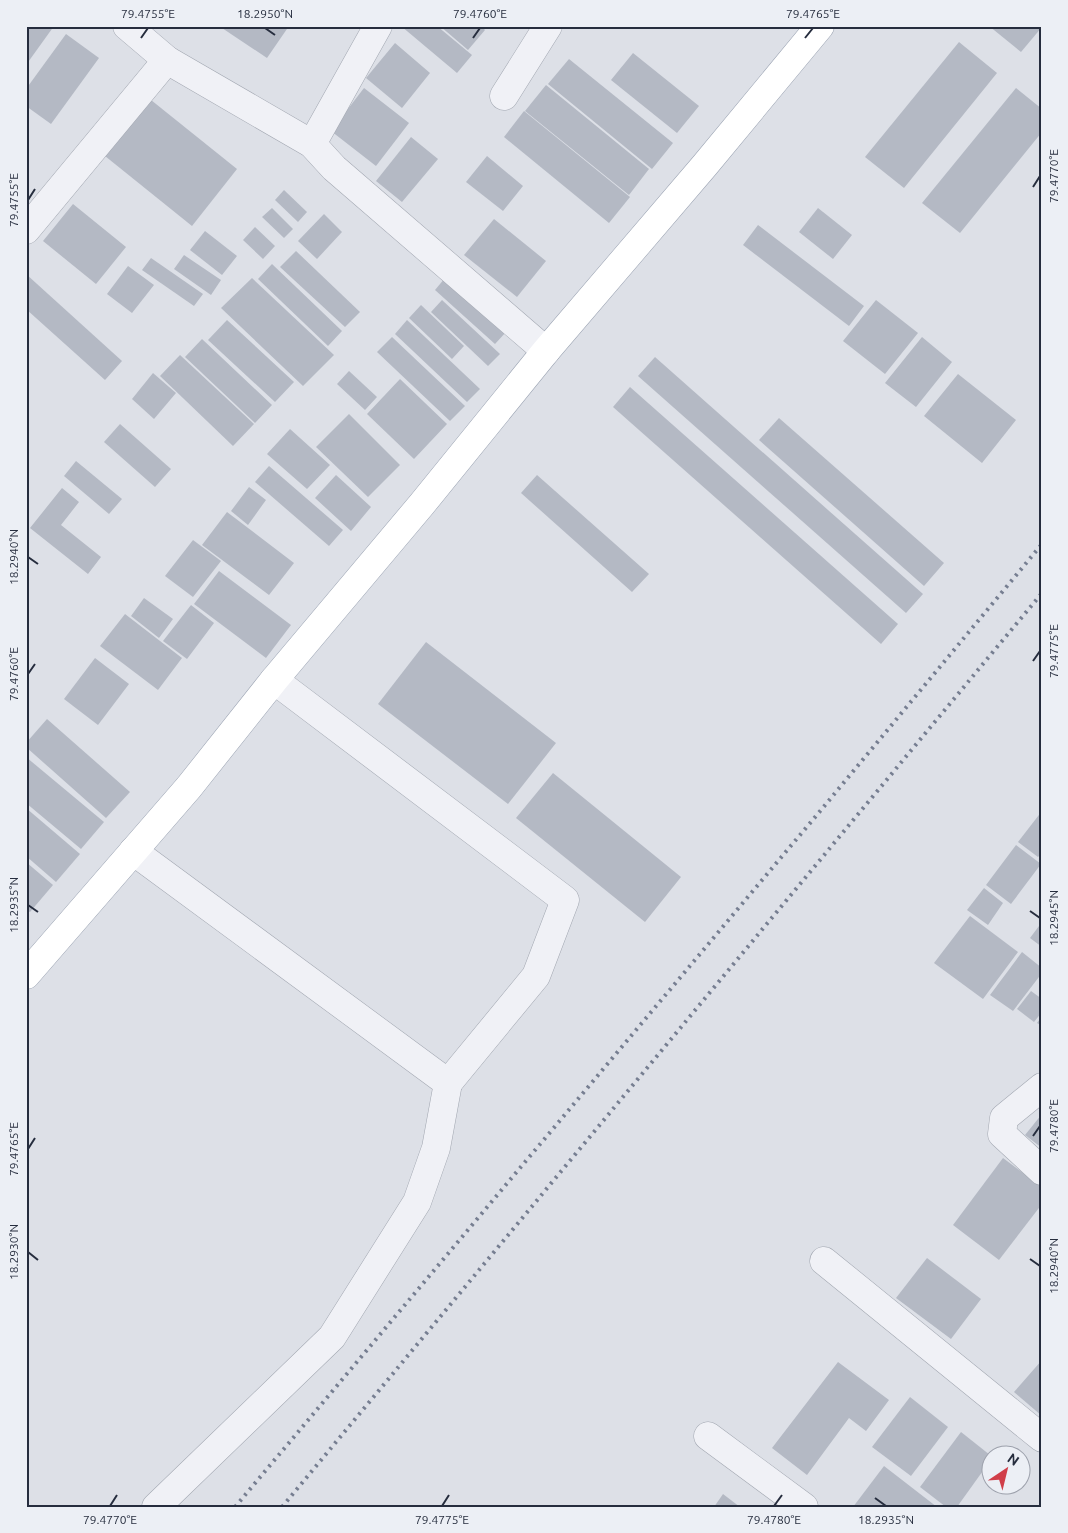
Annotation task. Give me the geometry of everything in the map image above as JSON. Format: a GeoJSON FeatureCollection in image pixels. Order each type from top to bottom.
{"type":"FeatureCollection","features":[{"type":"Feature","properties":{"kind":"main road"},"geometry":{"type":"LineString","coordinates":[[26,975],[189,786],[274,680],[422,504],[546,351],[705,165],[820,26]]}},
{"type":"Feature","properties":{"kind":"street"},"geometry":{"type":"LineString","coordinates":[[127,26],[167,60],[312,144],[334,168],[546,351]]}},
{"type":"Feature","properties":{"kind":"street"},"geometry":{"type":"LineString","coordinates":[[312,144],[378,26]]}},
{"type":"Feature","properties":{"kind":"street"},"geometry":{"type":"LineString","coordinates":[[504,96],[548,26]]}},
{"type":"Feature","properties":{"kind":"street"},"geometry":{"type":"LineString","coordinates":[[26,230],[167,60]]}},
{"type":"Feature","properties":{"kind":"street"},"geometry":{"type":"LineString","coordinates":[[156,1507],[332,1337],[417,1202],[436,1148],[448,1083],[536,976],[565,900],[274,680]]}},
{"type":"Feature","properties":{"kind":"street"},"geometry":{"type":"LineString","coordinates":[[133,851],[448,1083]]}},
{"type":"Feature","properties":{"kind":"street"},"geometry":{"type":"LineString","coordinates":[[1042,1087],[1004,1118],[1002,1134],[1042,1171]]}},
{"type":"Feature","properties":{"kind":"street"},"geometry":{"type":"LineString","coordinates":[[824,1262],[1042,1438]]}},
{"type":"Feature","properties":{"kind":"street"},"geometry":{"type":"LineString","coordinates":[[708,1436],[804,1507]]}},
{"type":"Feature","properties":{"kind":"building"},"geometry":{"type":"Polygon","coordinates":[[[26,26],[54,26],[26,65],[26,26]]]}},
{"type":"Feature","properties":{"kind":"building"},"geometry":{"type":"Polygon","coordinates":[[[223,26],[289,26],[267,58],[222,28],[223,26]]]}},
{"type":"Feature","properties":{"kind":"building"},"geometry":{"type":"Polygon","coordinates":[[[401,26],[437,26],[472,55],[457,73],[401,26]]]}},
{"type":"Feature","properties":{"kind":"building"},"geometry":{"type":"Polygon","coordinates":[[[440,26],[481,26],[485,30],[468,50],[440,26]]]}},
{"type":"Feature","properties":{"kind":"building"},"geometry":{"type":"Polygon","coordinates":[[[989,26],[1042,26],[1042,27],[1021,52],[989,26]]]}},
{"type":"Feature","properties":{"kind":"building"},"geometry":{"type":"Polygon","coordinates":[[[66,34],[99,58],[51,124],[26,106],[26,89],[66,34]]]}},
{"type":"Feature","properties":{"kind":"building"},"geometry":{"type":"Polygon","coordinates":[[[959,42],[997,73],[904,188],[865,157],[959,42]]]}},
{"type":"Feature","properties":{"kind":"building"},"geometry":{"type":"Polygon","coordinates":[[[395,43],[430,73],[402,108],[366,78],[395,43]]]}},
{"type":"Feature","properties":{"kind":"building"},"geometry":{"type":"Polygon","coordinates":[[[633,53],[699,106],[677,133],[611,80],[633,53]]]}},
{"type":"Feature","properties":{"kind":"building"},"geometry":{"type":"Polygon","coordinates":[[[569,59],[673,143],[652,169],[548,84],[569,59]]]}},
{"type":"Feature","properties":{"kind":"building"},"geometry":{"type":"Polygon","coordinates":[[[546,85],[649,169],[629,195],[525,111],[546,85]]]}},
{"type":"Feature","properties":{"kind":"building"},"geometry":{"type":"Polygon","coordinates":[[[364,88],[409,123],[376,166],[331,131],[364,88]]]}},
{"type":"Feature","properties":{"kind":"building"},"geometry":{"type":"Polygon","coordinates":[[[1016,88],[1042,109],[1042,132],[960,233],[922,203],[1016,88]]]}},
{"type":"Feature","properties":{"kind":"building"},"geometry":{"type":"Polygon","coordinates":[[[151,100],[237,169],[192,226],[105,156],[151,100]]]}},
{"type":"Feature","properties":{"kind":"building"},"geometry":{"type":"Polygon","coordinates":[[[524,111],[630,197],[609,223],[504,137],[524,111]]]}},
{"type":"Feature","properties":{"kind":"building"},"geometry":{"type":"Polygon","coordinates":[[[411,137],[438,159],[402,202],[376,181],[411,137]]]}},
{"type":"Feature","properties":{"kind":"building"},"geometry":{"type":"Polygon","coordinates":[[[487,156],[523,186],[503,211],[466,182],[487,156]]]}},
{"type":"Feature","properties":{"kind":"building"},"geometry":{"type":"Polygon","coordinates":[[[284,190],[307,212],[298,222],[275,200],[284,190]]]}},
{"type":"Feature","properties":{"kind":"building"},"geometry":{"type":"Polygon","coordinates":[[[73,204],[126,247],[96,284],[43,241],[73,204]]]}},
{"type":"Feature","properties":{"kind":"building"},"geometry":{"type":"Polygon","coordinates":[[[272,208],[293,229],[284,238],[262,217],[272,208]]]}},
{"type":"Feature","properties":{"kind":"building"},"geometry":{"type":"Polygon","coordinates":[[[818,208],[852,235],[833,259],[799,232],[818,208]]]}},
{"type":"Feature","properties":{"kind":"building"},"geometry":{"type":"Polygon","coordinates":[[[324,214],[342,232],[317,259],[298,241],[324,214]]]}},
{"type":"Feature","properties":{"kind":"building"},"geometry":{"type":"Polygon","coordinates":[[[494,219],[546,261],[517,297],[464,255],[494,219]]]}},
{"type":"Feature","properties":{"kind":"building"},"geometry":{"type":"Polygon","coordinates":[[[758,225],[864,306],[849,326],[743,245],[758,225]]]}},
{"type":"Feature","properties":{"kind":"building"},"geometry":{"type":"Polygon","coordinates":[[[255,227],[275,246],[263,259],[243,240],[255,227]]]}},
{"type":"Feature","properties":{"kind":"building"},"geometry":{"type":"Polygon","coordinates":[[[205,231],[237,256],[222,275],[190,250],[205,231]]]}},
{"type":"Feature","properties":{"kind":"building"},"geometry":{"type":"Polygon","coordinates":[[[296,251],[360,312],[345,327],[280,267],[296,251]]]}},
{"type":"Feature","properties":{"kind":"building"},"geometry":{"type":"Polygon","coordinates":[[[184,255],[221,280],[211,295],[174,269],[184,255]]]}},
{"type":"Feature","properties":{"kind":"building"},"geometry":{"type":"Polygon","coordinates":[[[151,258],[203,294],[194,306],[142,270],[151,258]]]}},
{"type":"Feature","properties":{"kind":"building"},"geometry":{"type":"Polygon","coordinates":[[[272,264],[342,331],[328,346],[258,279],[272,264]]]}},
{"type":"Feature","properties":{"kind":"building"},"geometry":{"type":"Polygon","coordinates":[[[128,266],[154,285],[132,313],[107,294],[128,266]]]}},
{"type":"Feature","properties":{"kind":"building"},"geometry":{"type":"Polygon","coordinates":[[[26,274],[122,361],[105,380],[26,309],[26,274]]]}},
{"type":"Feature","properties":{"kind":"building"},"geometry":{"type":"Polygon","coordinates":[[[252,278],[334,355],[303,386],[221,308],[252,278]]]}},
{"type":"Feature","properties":{"kind":"building"},"geometry":{"type":"Polygon","coordinates":[[[445,278],[506,332],[495,344],[435,290],[445,278]]]}},
{"type":"Feature","properties":{"kind":"building"},"geometry":{"type":"Polygon","coordinates":[[[442,300],[500,354],[488,366],[431,312],[442,300]]]}},
{"type":"Feature","properties":{"kind":"building"},"geometry":{"type":"Polygon","coordinates":[[[876,300],[918,333],[885,374],[843,341],[876,300]]]}},
{"type":"Feature","properties":{"kind":"building"},"geometry":{"type":"Polygon","coordinates":[[[421,305],[464,346],[452,359],[409,318],[421,305]]]}},
{"type":"Feature","properties":{"kind":"building"},"geometry":{"type":"Polygon","coordinates":[[[227,320],[294,382],[275,402],[208,340],[227,320]]]}},
{"type":"Feature","properties":{"kind":"building"},"geometry":{"type":"Polygon","coordinates":[[[407,320],[480,389],[467,402],[395,334],[407,320]]]}},
{"type":"Feature","properties":{"kind":"building"},"geometry":{"type":"Polygon","coordinates":[[[392,337],[465,406],[450,421],[377,352],[392,337]]]}},
{"type":"Feature","properties":{"kind":"building"},"geometry":{"type":"Polygon","coordinates":[[[922,337],[952,362],[916,407],[885,383],[922,337]]]}},
{"type":"Feature","properties":{"kind":"building"},"geometry":{"type":"Polygon","coordinates":[[[202,339],[272,405],[255,423],[185,357],[202,339]]]}},
{"type":"Feature","properties":{"kind":"building"},"geometry":{"type":"Polygon","coordinates":[[[180,355],[254,424],[233,446],[160,376],[180,355]]]}},
{"type":"Feature","properties":{"kind":"building"},"geometry":{"type":"Polygon","coordinates":[[[655,357],[923,594],[906,613],[638,376],[655,357]]]}},
{"type":"Feature","properties":{"kind":"building"},"geometry":{"type":"Polygon","coordinates":[[[349,371],[377,397],[365,410],[337,384],[349,371]]]}},
{"type":"Feature","properties":{"kind":"building"},"geometry":{"type":"Polygon","coordinates":[[[153,373],[176,393],[154,419],[132,399],[153,373]]]}},
{"type":"Feature","properties":{"kind":"building"},"geometry":{"type":"Polygon","coordinates":[[[958,374],[1016,420],[982,463],[924,416],[958,374]]]}},
{"type":"Feature","properties":{"kind":"building"},"geometry":{"type":"Polygon","coordinates":[[[400,379],[447,424],[414,459],[367,414],[400,379]]]}},
{"type":"Feature","properties":{"kind":"building"},"geometry":{"type":"Polygon","coordinates":[[[630,387],[898,624],[881,644],[613,407],[630,387]]]}},
{"type":"Feature","properties":{"kind":"building"},"geometry":{"type":"Polygon","coordinates":[[[349,414],[400,465],[368,497],[316,447],[349,414]]]}},
{"type":"Feature","properties":{"kind":"building"},"geometry":{"type":"Polygon","coordinates":[[[779,418],[944,563],[924,586],[759,440],[779,418]]]}},
{"type":"Feature","properties":{"kind":"building"},"geometry":{"type":"Polygon","coordinates":[[[120,424],[171,469],[155,487],[104,442],[120,424]]]}},
{"type":"Feature","properties":{"kind":"building"},"geometry":{"type":"Polygon","coordinates":[[[290,429],[330,465],[307,489],[267,454],[290,429]]]}},
{"type":"Feature","properties":{"kind":"building"},"geometry":{"type":"Polygon","coordinates":[[[76,461],[122,499],[109,514],[64,476],[76,461]]]}},
{"type":"Feature","properties":{"kind":"building"},"geometry":{"type":"Polygon","coordinates":[[[269,466],[343,530],[329,546],[255,482],[269,466]]]}},
{"type":"Feature","properties":{"kind":"building"},"geometry":{"type":"Polygon","coordinates":[[[336,475],[371,507],[351,531],[315,498],[336,475]]]}},
{"type":"Feature","properties":{"kind":"building"},"geometry":{"type":"Polygon","coordinates":[[[537,475],[649,574],[632,592],[521,493],[537,475]]]}},
{"type":"Feature","properties":{"kind":"building"},"geometry":{"type":"Polygon","coordinates":[[[249,487],[266,500],[248,525],[231,511],[249,487]]]}},
{"type":"Feature","properties":{"kind":"building"},"geometry":{"type":"Polygon","coordinates":[[[62,488],[79,502],[61,525],[101,557],[88,574],[30,528],[62,488]]]}},
{"type":"Feature","properties":{"kind":"building"},"geometry":{"type":"Polygon","coordinates":[[[227,512],[294,563],[269,595],[202,545],[227,512]]]}},
{"type":"Feature","properties":{"kind":"building"},"geometry":{"type":"Polygon","coordinates":[[[193,540],[221,561],[193,597],[165,576],[193,540]]]}},
{"type":"Feature","properties":{"kind":"building"},"geometry":{"type":"Polygon","coordinates":[[[219,571],[291,625],[266,658],[194,604],[219,571]]]}},
{"type":"Feature","properties":{"kind":"building"},"geometry":{"type":"Polygon","coordinates":[[[144,598],[173,619],[159,638],[131,616],[144,598]]]}},
{"type":"Feature","properties":{"kind":"building"},"geometry":{"type":"Polygon","coordinates":[[[191,605],[214,623],[187,659],[163,641],[191,605]]]}},
{"type":"Feature","properties":{"kind":"building"},"geometry":{"type":"Polygon","coordinates":[[[125,614],[182,658],[158,690],[100,646],[125,614]]]}},
{"type":"Feature","properties":{"kind":"building"},"geometry":{"type":"Polygon","coordinates":[[[426,642],[556,743],[508,804],[378,704],[426,642]]]}},
{"type":"Feature","properties":{"kind":"building"},"geometry":{"type":"Polygon","coordinates":[[[95,658],[129,684],[98,725],[64,699],[95,658]]]}},
{"type":"Feature","properties":{"kind":"building"},"geometry":{"type":"Polygon","coordinates":[[[47,719],[130,792],[106,818],[26,747],[26,743],[47,719]]]}},
{"type":"Feature","properties":{"kind":"building"},"geometry":{"type":"Polygon","coordinates":[[[26,757],[104,822],[81,849],[26,803],[26,757]]]}},
{"type":"Feature","properties":{"kind":"building"},"geometry":{"type":"Polygon","coordinates":[[[553,773],[681,877],[645,922],[516,818],[553,773]]]}},
{"type":"Feature","properties":{"kind":"building"},"geometry":{"type":"Polygon","coordinates":[[[26,808],[80,854],[56,882],[26,856],[26,808]]]}},
{"type":"Feature","properties":{"kind":"building"},"geometry":{"type":"Polygon","coordinates":[[[1042,811],[1042,853],[1038,857],[1018,842],[1042,811]]]}},
{"type":"Feature","properties":{"kind":"building"},"geometry":{"type":"Polygon","coordinates":[[[1016,845],[1041,864],[1011,904],[986,885],[1016,845]]]}},
{"type":"Feature","properties":{"kind":"building"},"geometry":{"type":"Polygon","coordinates":[[[26,862],[53,885],[30,912],[26,910],[26,862]]]}},
{"type":"Feature","properties":{"kind":"building"},"geometry":{"type":"Polygon","coordinates":[[[984,888],[1003,903],[988,925],[967,910],[984,888]]]}},
{"type":"Feature","properties":{"kind":"building"},"geometry":{"type":"Polygon","coordinates":[[[970,916],[1018,952],[983,999],[934,963],[970,916]]]}},
{"type":"Feature","properties":{"kind":"building"},"geometry":{"type":"Polygon","coordinates":[[[1042,922],[1042,947],[1030,938],[1042,922]]]}},
{"type":"Feature","properties":{"kind":"building"},"geometry":{"type":"Polygon","coordinates":[[[1022,952],[1042,968],[1042,973],[1013,1011],[990,995],[1022,952]]]}},
{"type":"Feature","properties":{"kind":"building"},"geometry":{"type":"Polygon","coordinates":[[[1031,991],[1042,999],[1042,1012],[1034,1022],[1017,1009],[1031,991]]]}},
{"type":"Feature","properties":{"kind":"building"},"geometry":{"type":"Polygon","coordinates":[[[1042,1016],[1042,1026],[1037,1023],[1042,1016]]]}},
{"type":"Feature","properties":{"kind":"building"},"geometry":{"type":"Polygon","coordinates":[[[1042,1114],[1042,1148],[1025,1135],[1042,1114]]]}},
{"type":"Feature","properties":{"kind":"building"},"geometry":{"type":"Polygon","coordinates":[[[1003,1158],[1042,1187],[1042,1204],[999,1260],[953,1225],[1003,1158]]]}},
{"type":"Feature","properties":{"kind":"building"},"geometry":{"type":"Polygon","coordinates":[[[927,1258],[981,1299],[951,1339],[896,1298],[927,1258]]]}},
{"type":"Feature","properties":{"kind":"building"},"geometry":{"type":"Polygon","coordinates":[[[1042,1360],[1042,1416],[1014,1392],[1042,1360]]]}},
{"type":"Feature","properties":{"kind":"building"},"geometry":{"type":"Polygon","coordinates":[[[838,1362],[889,1400],[866,1431],[849,1418],[807,1475],[772,1448],[838,1362]]]}},
{"type":"Feature","properties":{"kind":"building"},"geometry":{"type":"Polygon","coordinates":[[[910,1397],[948,1427],[911,1476],[872,1447],[910,1397]]]}},
{"type":"Feature","properties":{"kind":"building"},"geometry":{"type":"Polygon","coordinates":[[[961,1432],[980,1447],[980,1475],[957,1507],[946,1507],[920,1487],[961,1432]]]}},
{"type":"Feature","properties":{"kind":"building"},"geometry":{"type":"Polygon","coordinates":[[[884,1466],[937,1507],[853,1507],[884,1466]]]}},
{"type":"Feature","properties":{"kind":"building"},"geometry":{"type":"Polygon","coordinates":[[[723,1494],[740,1507],[714,1507],[723,1494]]]}},
{"type":"Feature","properties":{"kind":"railway"},"geometry":{"type":"LineString","coordinates":[[235,1507],[1042,544]]}},
{"type":"Feature","properties":{"kind":"railway"},"geometry":{"type":"LineString","coordinates":[[282,1507],[1042,593]]}}]}
